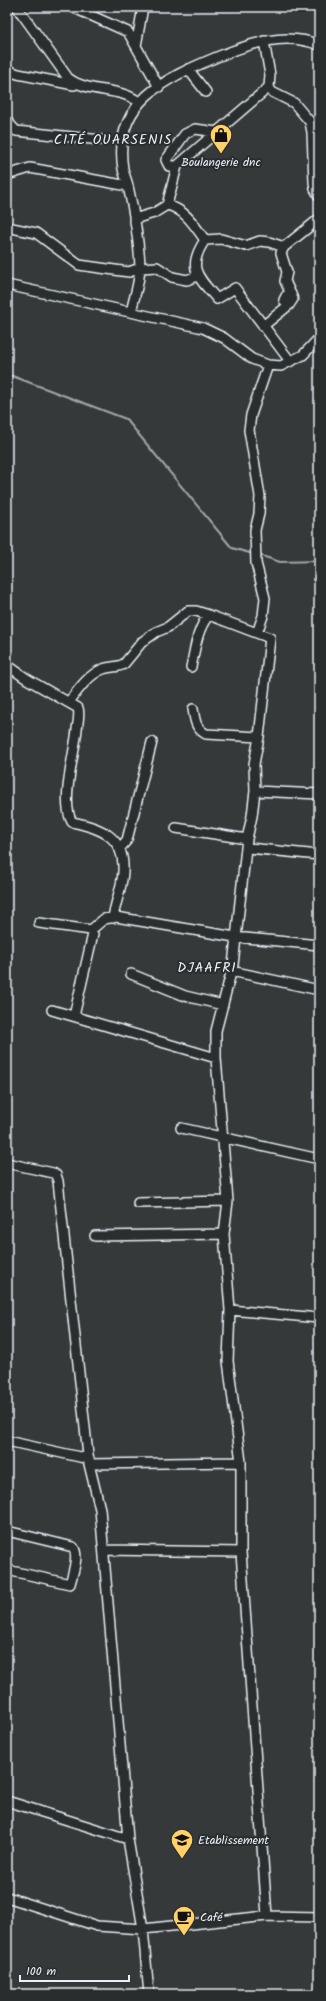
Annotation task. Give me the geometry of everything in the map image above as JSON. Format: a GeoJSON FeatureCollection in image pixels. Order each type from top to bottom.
{"type":"FeatureCollection","features":[{"type":"Feature","properties":{"kind":"street"},"geometry":{"type":"LineString","coordinates":[[17,7],[68,78],[77,85]]}},
{"type":"Feature","properties":{"kind":"street"},"geometry":{"type":"LineString","coordinates":[[72,7],[128,32],[159,87]]}},
{"type":"Feature","properties":{"kind":"street"},"geometry":{"type":"LineString","coordinates":[[136,46],[143,7]]}},
{"type":"Feature","properties":{"kind":"street"},"geometry":{"type":"LineString","coordinates":[[131,312],[140,268],[134,220],[123,168],[124,133],[139,102],[178,73],[222,55],[264,42],[288,38],[319,44]]}},
{"type":"Feature","properties":{"kind":"street"},"geometry":{"type":"LineString","coordinates":[[264,42],[270,75],[269,87],[272,92],[294,103],[310,122],[312,132],[314,182],[315,189],[319,196]]}},
{"type":"Feature","properties":{"kind":"street"},"geometry":{"type":"LineString","coordinates":[[188,69],[206,92]]}},
{"type":"Feature","properties":{"kind":"street"},"geometry":{"type":"LineString","coordinates":[[7,70],[18,74],[122,93],[132,96],[139,102]]}},
{"type":"Feature","properties":{"kind":"street"},"geometry":{"type":"LineString","coordinates":[[134,220],[154,213],[167,205],[177,166],[269,87]]}},
{"type":"Feature","properties":{"kind":"street"},"geometry":{"type":"LineString","coordinates":[[7,121],[16,131],[101,140]]}},
{"type":"Feature","properties":{"kind":"street"},"geometry":{"type":"LineString","coordinates":[[177,166],[169,166],[166,160],[185,134],[195,129],[217,132]]}},
{"type":"Feature","properties":{"kind":"street"},"geometry":{"type":"LineString","coordinates":[[7,175],[30,168],[128,186]]}},
{"type":"Feature","properties":{"kind":"street"},"geometry":{"type":"LineString","coordinates":[[167,205],[184,212],[205,240]]}},
{"type":"Feature","properties":{"kind":"street"},"geometry":{"type":"LineString","coordinates":[[263,326],[289,305],[293,299],[285,281],[287,272],[281,252],[284,247],[319,219]]}},
{"type":"Feature","properties":{"kind":"street"},"geometry":{"type":"LineString","coordinates":[[7,227],[36,233],[80,265],[129,272],[140,268],[157,267],[172,277],[188,280],[197,276]]}},
{"type":"Feature","properties":{"kind":"street"},"geometry":{"type":"LineString","coordinates":[[205,240],[220,239],[246,246],[260,241],[284,247]]}},
{"type":"Feature","properties":{"kind":"street"},"geometry":{"type":"LineString","coordinates":[[205,240],[195,261],[197,276],[217,299],[235,288],[290,361]]}},
{"type":"Feature","properties":{"kind":"street"},"geometry":{"type":"LineString","coordinates":[[7,285],[211,330],[252,359],[268,365],[282,366],[303,354],[319,338]]}},
{"type":"Feature","properties":{"kind":"street"},"geometry":{"type":"LineString","coordinates":[[257,634],[263,616],[265,598],[256,563],[255,530],[259,514],[260,496],[249,430],[251,415],[268,365]]}},
{"type":"Feature","properties":{"kind":"street"},"geometry":{"type":"LineString","coordinates":[[69,702],[80,687],[98,672],[104,668],[124,664],[142,642],[156,632],[168,627],[181,615],[188,611],[196,611],[209,615],[270,638],[259,737],[254,764],[255,791],[231,971],[224,1005],[216,1031],[216,1058],[228,1201],[224,1234],[230,1310],[228,1361],[241,1462],[241,1552],[267,1916]]}},
{"type":"Feature","properties":{"kind":"street"},"geometry":{"type":"LineString","coordinates":[[191,667],[200,631],[204,620],[209,615]]}},
{"type":"Feature","properties":{"kind":"street"},"geometry":{"type":"LineString","coordinates":[[7,665],[27,679],[78,708],[79,711],[69,789],[69,817],[72,822],[94,827],[116,841],[120,848],[122,872],[113,918]]}},
{"type":"Feature","properties":{"kind":"street"},"geometry":{"type":"LineString","coordinates":[[193,709],[196,726],[200,731],[206,734],[259,737]]}},
{"type":"Feature","properties":{"kind":"street"},"geometry":{"type":"LineString","coordinates":[[120,848],[127,840],[152,742]]}},
{"type":"Feature","properties":{"kind":"street"},"geometry":{"type":"LineString","coordinates":[[255,791],[319,793]]}},
{"type":"Feature","properties":{"kind":"street"},"geometry":{"type":"LineString","coordinates":[[176,828],[248,843],[319,855]]}},
{"type":"Feature","properties":{"kind":"street"},"geometry":{"type":"LineString","coordinates":[[40,923],[91,930],[104,919],[116,917],[235,937],[319,945]]}},
{"type":"Feature","properties":{"kind":"street"},"geometry":{"type":"LineString","coordinates":[[74,1016],[93,934],[91,930]]}},
{"type":"Feature","properties":{"kind":"street"},"geometry":{"type":"LineString","coordinates":[[231,971],[319,990]]}},
{"type":"Feature","properties":{"kind":"street"},"geometry":{"type":"LineString","coordinates":[[131,974],[185,996],[224,1005]]}},
{"type":"Feature","properties":{"kind":"street"},"geometry":{"type":"LineString","coordinates":[[52,1010],[216,1058]]}},
{"type":"Feature","properties":{"kind":"street"},"geometry":{"type":"LineString","coordinates":[[182,1128],[319,1159]]}},
{"type":"Feature","properties":{"kind":"street"},"geometry":{"type":"LineString","coordinates":[[7,1163],[53,1172],[58,1181],[89,1462],[100,1509],[128,1839],[142,1929],[149,1994]]}},
{"type":"Feature","properties":{"kind":"street"},"geometry":{"type":"LineString","coordinates":[[138,1203],[228,1201]]}},
{"type":"Feature","properties":{"kind":"street"},"geometry":{"type":"LineString","coordinates":[[96,1236],[224,1234]]}},
{"type":"Feature","properties":{"kind":"street"},"geometry":{"type":"LineString","coordinates":[[230,1310],[319,1318]]}},
{"type":"Feature","properties":{"kind":"street"},"geometry":{"type":"LineString","coordinates":[[7,1441],[89,1462],[241,1462]]}},
{"type":"Feature","properties":{"kind":"street"},"geometry":{"type":"LineString","coordinates":[[7,1532],[73,1547],[76,1550],[70,1584],[7,1570]]}},
{"type":"Feature","properties":{"kind":"street"},"geometry":{"type":"LineString","coordinates":[[104,1550],[241,1552]]}},
{"type":"Feature","properties":{"kind":"street"},"geometry":{"type":"LineString","coordinates":[[7,1801],[128,1839]]}},
{"type":"Feature","properties":{"kind":"street"},"geometry":{"type":"LineString","coordinates":[[7,1897],[97,1926],[142,1929],[267,1916],[319,1917]]}},
{"type":"Feature","properties":{"kind":"waterway"},"geometry":{"type":"LineString","coordinates":[[7,374],[126,419],[232,548],[253,554]]}},
{"type":"Feature","properties":{"kind":"waterway"},"geometry":{"type":"LineString","coordinates":[[259,555],[280,562],[319,561]]}},
{"type":"Feature","properties":{"kind":"place","name":"Boulangerie dnc"},"geometry":{"type":"Point","coordinates":[221,154]}},
{"type":"Feature","properties":{"kind":"place","name":"Etablissement"},"geometry":{"type":"Point","coordinates":[182,1860]}},
{"type":"Feature","properties":{"kind":"place","name":"Café"},"geometry":{"type":"Point","coordinates":[184,1936]}},
{"type":"Feature","properties":{"kind":"district","name":"CITÉ OUARSENIS"},"geometry":{"type":"Point","coordinates":[113,139]}},
{"type":"Feature","properties":{"kind":"district","name":"DJAAFRI"},"geometry":{"type":"Point","coordinates":[207,967]}}]}
